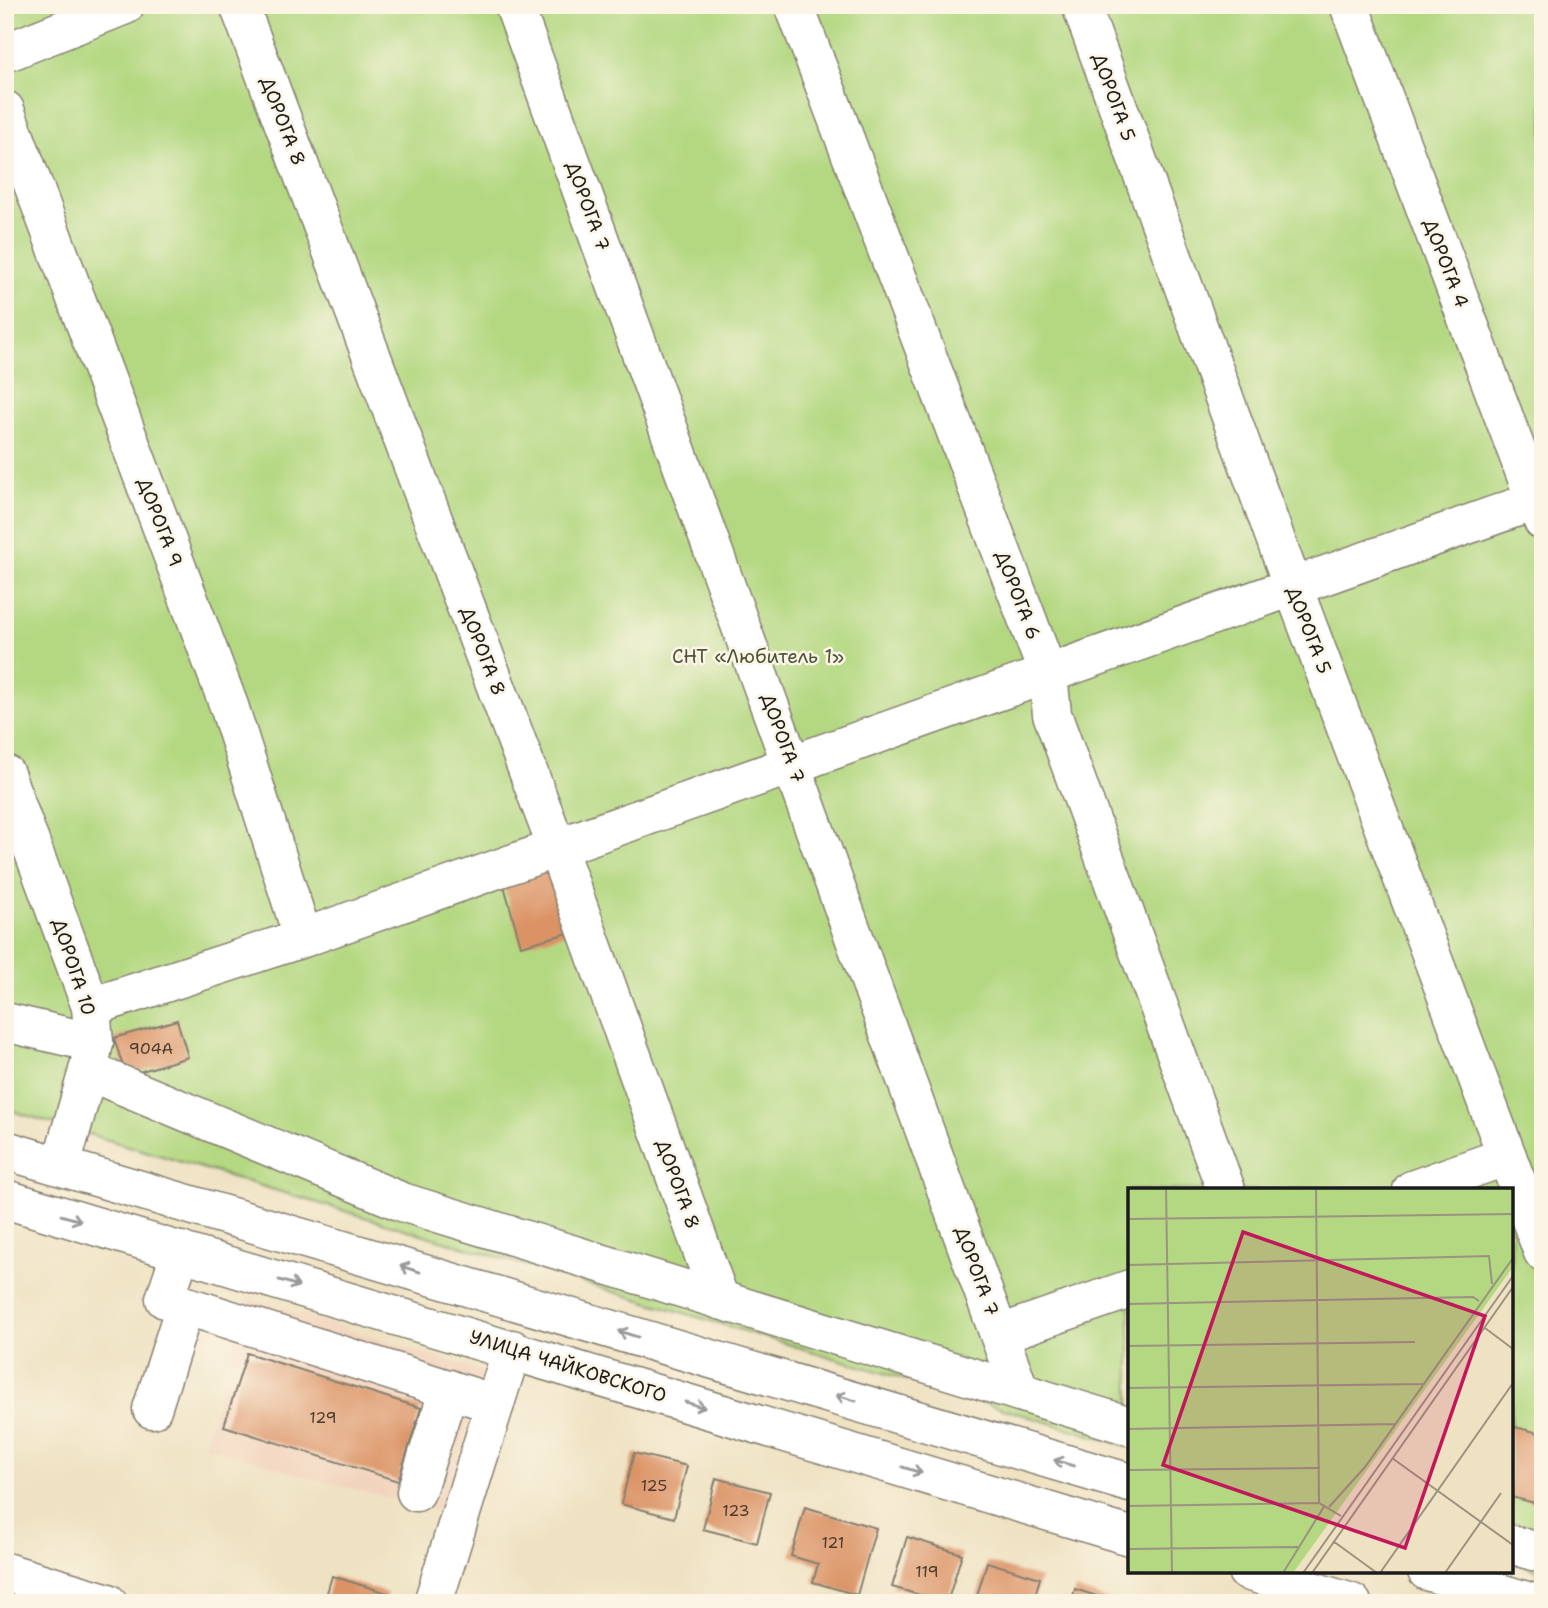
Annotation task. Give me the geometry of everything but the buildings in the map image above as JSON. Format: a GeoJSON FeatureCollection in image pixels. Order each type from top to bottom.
{"type":"FeatureCollection","features":[{"type":"Feature","properties":{"kind":"street"},"geometry":{"type":"LineString","coordinates":[[5,53],[125,5]]}},
{"type":"Feature","properties":{"kind":"street","name":"ДОРОГА 8"},"geometry":{"type":"LineString","coordinates":[[239,5],[557,848],[720,1300]]}},
{"type":"Feature","properties":{"kind":"street","name":"ДОРОГА 7"},"geometry":{"type":"LineString","coordinates":[[514,5],[1020,1392]]}},
{"type":"Feature","properties":{"kind":"street","name":"ДОРОГА 6"},"geometry":{"type":"LineString","coordinates":[[794,5],[1048,674],[1052,713],[1225,1188]]}},
{"type":"Feature","properties":{"kind":"street","name":"ДОРОГА 5"},"geometry":{"type":"LineString","coordinates":[[1081,5],[1293,587],[1543,1252]]}},
{"type":"Feature","properties":{"kind":"street","name":"ДОРОГА 4"},"geometry":{"type":"LineString","coordinates":[[1349,5],[1540,506]]}},
{"type":"Feature","properties":{"kind":"street","name":"ДОРОГА 9"},"geometry":{"type":"LineString","coordinates":[[5,110],[229,706],[303,938]]}},
{"type":"Feature","properties":{"kind":"street"},"geometry":{"type":"LineString","coordinates":[[91,1040],[303,938],[1293,587],[1540,506]]}},
{"type":"Feature","properties":{"kind":"street","name":"ДОРОГА 10"},"geometry":{"type":"LineString","coordinates":[[5,774],[91,1040]]}},
{"type":"Feature","properties":{"kind":"street"},"geometry":{"type":"LineString","coordinates":[[5,1022],[91,1040],[402,1202],[1128,1425]]}},
{"type":"Feature","properties":{"kind":"street"},"geometry":{"type":"LineString","coordinates":[[61,1165],[91,1040]]}},
{"type":"Feature","properties":{"kind":"street"},"geometry":{"type":"LineString","coordinates":[[5,1150],[1128,1482]]}},
{"type":"Feature","properties":{"kind":"street"},"geometry":{"type":"LineString","coordinates":[[1418,1188],[1507,1156]]}},
{"type":"Feature","properties":{"kind":"street","name":"УЛИЦА ЧАЙКОВСКОГО"},"geometry":{"type":"LineString","coordinates":[[5,1199],[1128,1535]]}},
{"type":"Feature","properties":{"kind":"street"},"geometry":{"type":"LineString","coordinates":[[181,1251],[165,1299],[495,1404]]}},
{"type":"Feature","properties":{"kind":"street"},"geometry":{"type":"LineString","coordinates":[[233,1321],[250,1271]]}},
{"type":"Feature","properties":{"kind":"street"},"geometry":{"type":"LineString","coordinates":[[1000,1334],[1128,1290]]}},
{"type":"Feature","properties":{"kind":"street"},"geometry":{"type":"LineString","coordinates":[[152,1409],[186,1306]]}},
{"type":"Feature","properties":{"kind":"street"},"geometry":{"type":"LineString","coordinates":[[433,1603],[512,1349]]}},
{"type":"Feature","properties":{"kind":"street"},"geometry":{"type":"LineString","coordinates":[[416,1492],[449,1389]]}},
{"type":"Feature","properties":{"kind":"street"},"geometry":{"type":"LineString","coordinates":[[1513,1545],[1543,1554]]}},
{"type":"Feature","properties":{"kind":"street"},"geometry":{"type":"LineString","coordinates":[[5,1573],[108,1603]]}},
{"type":"Feature","properties":{"kind":"street"},"geometry":{"type":"LineString","coordinates":[[1254,1573],[1352,1603]]}},
{"type":"Feature","properties":{"kind":"street"},"geometry":{"type":"LineString","coordinates":[[1434,1573],[1533,1603]]}},
{"type":"Feature","properties":{"kind":"shaded area"},"geometry":{"type":"Polygon","coordinates":[[[248,1298],[485,1372],[442,1512],[307,1477],[204,1445],[248,1298]]]}},
{"type":"Feature","properties":{"kind":"green space","name":"СНТ «Любитель 1»"},"geometry":{"type":"Polygon","coordinates":[[[5,5],[1543,5],[1543,1572],[1513,1563],[1513,1188],[1128,1188],[1128,1446],[5,1109],[5,5]]]}}]}
